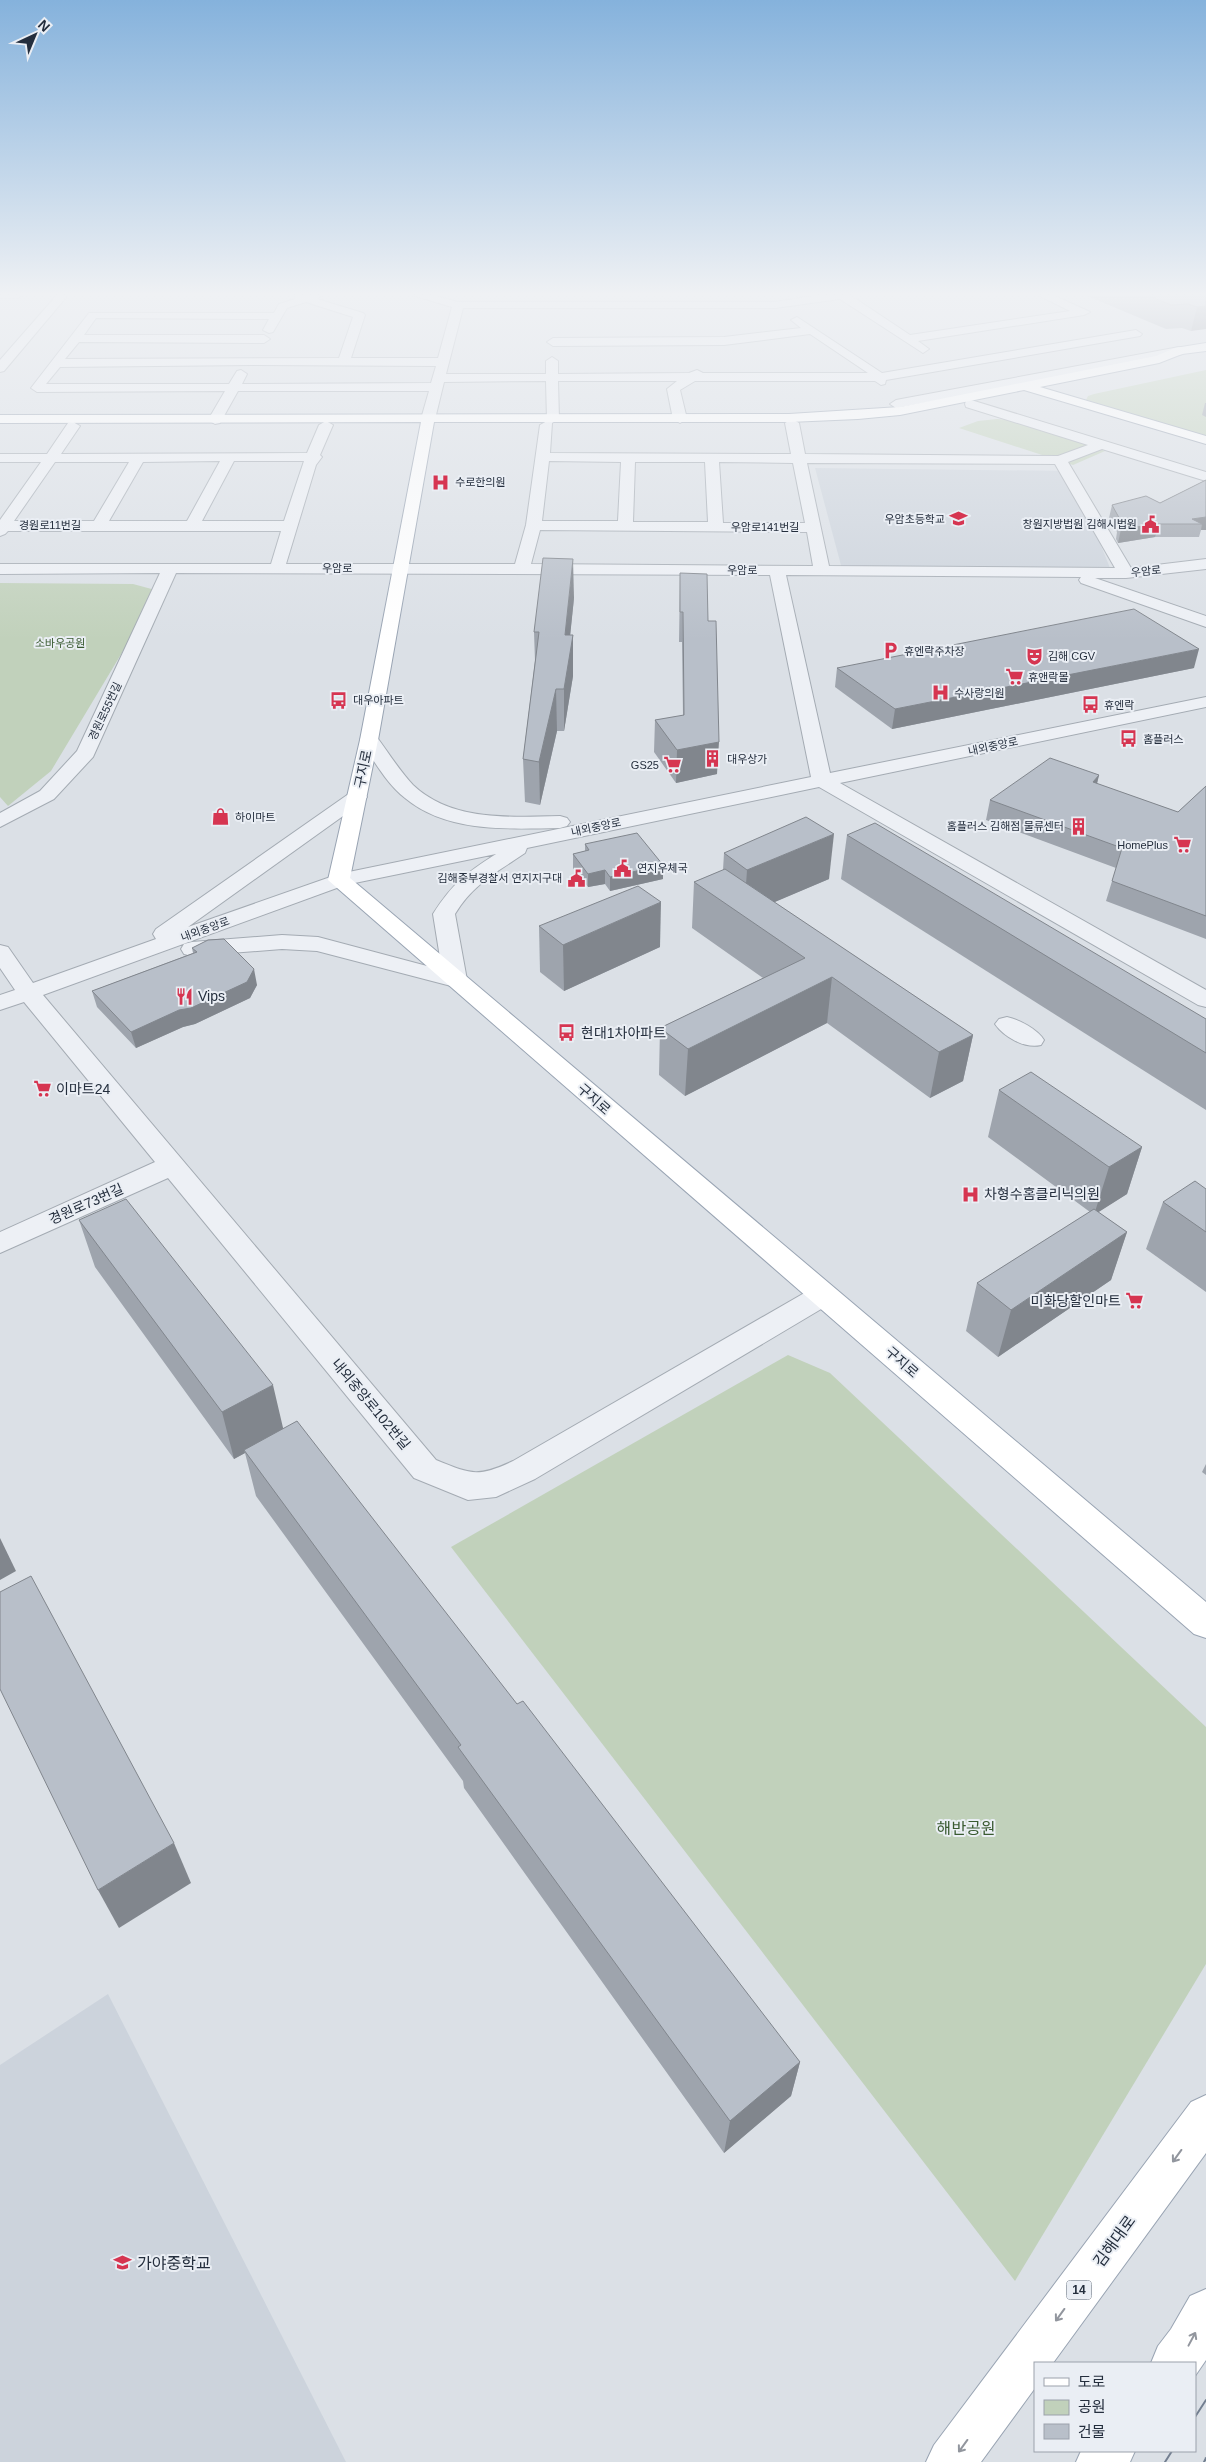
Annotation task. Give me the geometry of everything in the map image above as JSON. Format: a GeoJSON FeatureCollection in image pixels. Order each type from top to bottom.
{"type":"FeatureCollection","features":[{"type":"Feature","properties":{"kind":"main road"},"geometry":{"type":"LineString","coordinates":[[550,422],[839,416],[884,410]]}},
{"type":"Feature","properties":{"kind":"main road"},"geometry":{"type":"LineString","coordinates":[[0,425],[326,425],[550,422],[792,423],[905,419],[945,410]]}},
{"type":"Feature","properties":{"kind":"main road"},"geometry":{"type":"LineString","coordinates":[[1105,410],[1206,440]]}},
{"type":"Feature","properties":{"kind":"main road"},"geometry":{"type":"LineString","coordinates":[[0,419],[428,423]]}},
{"type":"Feature","properties":{"kind":"main road","name":"구지로"},"geometry":{"type":"LineString","coordinates":[[428,423],[399,568],[369,740],[339,880],[1206,1623]]}},
{"type":"Feature","properties":{"kind":"main road","name":"김해대로"},"geometry":{"type":"LineString","coordinates":[[951,2462],[1206,2117]]}},
{"type":"Feature","properties":{"kind":"main road"},"geometry":{"type":"LineString","coordinates":[[1176,2362],[1188,2346],[1206,2312]]}},
{"type":"Feature","properties":{"kind":"main road"},"geometry":{"type":"LineString","coordinates":[[1101,2462],[1109,2452]]}},
{"type":"Feature","properties":{"kind":"street"},"geometry":{"type":"LineString","coordinates":[[215,420],[221,410]]}},
{"type":"Feature","properties":{"kind":"street"},"geometry":{"type":"LineString","coordinates":[[428,423],[431,410]]}},
{"type":"Feature","properties":{"kind":"street"},"geometry":{"type":"LineString","coordinates":[[522,568],[534,526],[542,457],[550,422],[550,410]]}},
{"type":"Feature","properties":{"kind":"street"},"geometry":{"type":"LineString","coordinates":[[678,410],[680,419]]}},
{"type":"Feature","properties":{"kind":"street"},"geometry":{"type":"LineString","coordinates":[[990,410],[1206,477]]}},
{"type":"Feature","properties":{"kind":"street"},"geometry":{"type":"LineString","coordinates":[[792,423],[801,459],[822,570]]}},
{"type":"Feature","properties":{"kind":"street"},"geometry":{"type":"LineString","coordinates":[[277,568],[309,465],[315,456],[326,425]]}},
{"type":"Feature","properties":{"kind":"street"},"geometry":{"type":"LineString","coordinates":[[1,527],[73,426]]}},
{"type":"Feature","properties":{"kind":"street"},"geometry":{"type":"LineString","coordinates":[[542,457],[1060,460],[1100,445]]}},
{"type":"Feature","properties":{"kind":"street"},"geometry":{"type":"LineString","coordinates":[[0,458],[315,456]]}},
{"type":"Feature","properties":{"kind":"street","name":"경원로11번길"},"geometry":{"type":"LineString","coordinates":[[99,525],[139,457]]}},
{"type":"Feature","properties":{"kind":"street"},"geometry":{"type":"LineString","coordinates":[[193,525],[228,457]]}},
{"type":"Feature","properties":{"kind":"street"},"geometry":{"type":"LineString","coordinates":[[625,526],[628,458]]}},
{"type":"Feature","properties":{"kind":"street","name":"우암로141번길"},"geometry":{"type":"LineString","coordinates":[[712,458],[716,527]]}},
{"type":"Feature","properties":{"kind":"street"},"geometry":{"type":"LineString","coordinates":[[1060,460],[1126,573]]}},
{"type":"Feature","properties":{"kind":"street","name":"경원로11번길"},"geometry":{"type":"LineString","coordinates":[[1,527],[99,525],[289,526]]}},
{"type":"Feature","properties":{"kind":"street","name":"우암로141번길"},"geometry":{"type":"LineString","coordinates":[[534,526],[814,528]]}},
{"type":"Feature","properties":{"kind":"street","name":"우암로"},"geometry":{"type":"LineString","coordinates":[[0,569],[522,568],[1126,573],[1206,564]]}},
{"type":"Feature","properties":{"kind":"street","name":"경원로55번길"},"geometry":{"type":"LineString","coordinates":[[0,821],[47,795],[86,752],[170,569]]}},
{"type":"Feature","properties":{"kind":"street"},"geometry":{"type":"LineString","coordinates":[[777,570],[822,781],[1206,1000]]}},
{"type":"Feature","properties":{"kind":"street"},"geometry":{"type":"LineString","coordinates":[[1070,573],[1206,622]]}},
{"type":"Feature","properties":{"kind":"street","name":"내외중앙로"},"geometry":{"type":"LineString","coordinates":[[0,1003],[339,880],[1206,702]]}},
{"type":"Feature","properties":{"kind":"street"},"geometry":{"type":"LineString","coordinates":[[369,740],[411,794],[426,804],[473,820],[496,823],[626,821]]}},
{"type":"Feature","properties":{"kind":"street"},"geometry":{"type":"LineString","coordinates":[[136,954],[357,797]]}},
{"type":"Feature","properties":{"kind":"street"},"geometry":{"type":"LineString","coordinates":[[136,954],[255,943],[318,944],[455,980],[444,914],[457,893],[478,875],[532,840]]}},
{"type":"Feature","properties":{"kind":"street","name":"내외중앙로102번길"},"geometry":{"type":"LineString","coordinates":[[0,952],[28,992],[426,1469],[468,1487],[496,1484],[524,1470],[823,1295]]}},
{"type":"Feature","properties":{"kind":"street"},"geometry":{"type":"LineString","coordinates":[[1007,1024],[1032,1040]]}},
{"type":"Feature","properties":{"kind":"street","name":"경원로73번길"},"geometry":{"type":"LineString","coordinates":[[0,1242],[172,1165]]}},
{"type":"Feature","properties":{"kind":"shaded area","name":"우암초등학교"},"geometry":{"type":"Polygon","coordinates":[[[815,468],[1071,471],[1110,568],[842,569],[815,468]]]}},
{"type":"Feature","properties":{"kind":"shaded area","name":"가야중학교"},"geometry":{"type":"Polygon","coordinates":[[[108,1994],[346,2462],[0,2462],[0,2065],[108,1994]]]}},
{"type":"Feature","properties":{"kind":"green space"},"geometry":{"type":"Polygon","coordinates":[[[1119,410],[1206,410],[1206,436],[1119,410]]]}},
{"type":"Feature","properties":{"kind":"green space"},"geometry":{"type":"Polygon","coordinates":[[[997,419],[1020,421],[1105,451],[1073,465],[959,428],[978,421],[997,419]]]}},
{"type":"Feature","properties":{"kind":"green space","name":"소바우공원"},"geometry":{"type":"Polygon","coordinates":[[[0,583],[133,584],[159,591],[51,771],[8,806],[0,797],[0,583]]]}},
{"type":"Feature","properties":{"kind":"green space","name":"해반공원"},"geometry":{"type":"Polygon","coordinates":[[[788,1355],[830,1373],[1206,1727],[1206,1964],[1015,2281],[451,1547],[788,1355]]]}},
{"type":"Feature","properties":{"kind":"building"},"geometry":{"type":"Polygon","coordinates":[[[1206,480],[1206,517],[1192,519],[1202,524],[1159,524],[1121,529],[1119,525],[1122,523],[1112,505],[1146,496],[1160,503],[1206,480]]]}},
{"type":"Feature","properties":{"kind":"building"},"geometry":{"type":"Polygon","coordinates":[[[543,558],[573,559],[565,635],[573,635],[564,689],[556,689],[539,762],[523,759],[539,632],[534,632],[543,558]]]}},
{"type":"Feature","properties":{"kind":"building"},"geometry":{"type":"Polygon","coordinates":[[[680,573],[707,574],[708,621],[716,621],[719,742],[677,750],[655,720],[684,715],[683,612],[680,612],[680,573]]]}},
{"type":"Feature","properties":{"kind":"building"},"geometry":{"type":"Polygon","coordinates":[[[1134,609],[1199,649],[895,709],[837,668],[1134,609]]]}},
{"type":"Feature","properties":{"kind":"building"},"geometry":{"type":"Polygon","coordinates":[[[1050,758],[1099,775],[1093,782],[1178,812],[1206,786],[1206,916],[1112,881],[1122,848],[990,800],[1050,758]]]}},
{"type":"Feature","properties":{"kind":"building"},"geometry":{"type":"Polygon","coordinates":[[[806,817],[834,834],[747,870],[724,853],[806,817]]]}},
{"type":"Feature","properties":{"kind":"building"},"geometry":{"type":"Polygon","coordinates":[[[875,823],[1206,1019],[1206,1053],[847,835],[875,823]]]}},
{"type":"Feature","properties":{"kind":"building"},"geometry":{"type":"Polygon","coordinates":[[[637,833],[663,865],[610,877],[605,870],[588,874],[573,854],[589,850],[585,844],[637,833]]]}},
{"type":"Feature","properties":{"kind":"building"},"geometry":{"type":"Polygon","coordinates":[[[725,869],[973,1035],[939,1052],[832,977],[688,1049],[660,1028],[805,958],[694,882],[725,869]]]}},
{"type":"Feature","properties":{"kind":"building"},"geometry":{"type":"Polygon","coordinates":[[[638,886],[661,902],[563,945],[539,926],[638,886]]]}},
{"type":"Feature","properties":{"kind":"building","name":"Vips"},"geometry":{"type":"Polygon","coordinates":[[[224,939],[254,969],[247,982],[191,1008],[179,1010],[131,1032],[92,991],[197,952],[192,948],[208,940],[224,939]]]}},
{"type":"Feature","properties":{"kind":"building"},"geometry":{"type":"Polygon","coordinates":[[[1031,1072],[1142,1147],[1109,1167],[999,1090],[1031,1072]]]}},
{"type":"Feature","properties":{"kind":"building"},"geometry":{"type":"Polygon","coordinates":[[[1195,1181],[1206,1189],[1206,1232],[1163,1202],[1195,1181]]]}},
{"type":"Feature","properties":{"kind":"building"},"geometry":{"type":"Polygon","coordinates":[[[126,1199],[273,1385],[222,1412],[79,1220],[126,1199]]]}},
{"type":"Feature","properties":{"kind":"building"},"geometry":{"type":"Polygon","coordinates":[[[1094,1209],[1127,1232],[1011,1310],[977,1283],[1094,1209]]]}},
{"type":"Feature","properties":{"kind":"building"},"geometry":{"type":"Polygon","coordinates":[[[297,1421],[517,1704],[523,1701],[800,2062],[730,2121],[458,1747],[461,1745],[244,1450],[297,1421]]]}},
{"type":"Feature","properties":{"kind":"building"},"geometry":{"type":"Polygon","coordinates":[[[31,1576],[174,1843],[98,1890],[0,1689],[0,1592],[31,1576]]]}},
{"type":"Feature","properties":{"kind":"tram line"},"geometry":{"type":"LineString","coordinates":[[1196,2415],[1206,2400]]}},
{"type":"Feature","properties":{"kind":"tram line"},"geometry":{"type":"LineString","coordinates":[[1165,2462],[1171,2452]]}},
{"type":"Feature","properties":{"kind":"tram line"},"geometry":{"type":"LineString","coordinates":[[1204,2462],[1206,2458]]}},
{"type":"Feature","properties":{"kind":"place","name":"수로한의원"},"geometry":{"type":"Point","coordinates":[441,482]}},
{"type":"Feature","properties":{"kind":"place","name":"우암초등학교"},"geometry":{"type":"Point","coordinates":[959,519]}},
{"type":"Feature","properties":{"kind":"place","name":"창원지방법원 김해시법원"},"geometry":{"type":"Point","coordinates":[1151,524]}},
{"type":"Feature","properties":{"kind":"place","name":"휴엔락주차장"},"geometry":{"type":"Point","coordinates":[890,651]}},
{"type":"Feature","properties":{"kind":"place","name":"김해 CGV"},"geometry":{"type":"Point","coordinates":[1034,656]}},
{"type":"Feature","properties":{"kind":"place","name":"휴앤락몰"},"geometry":{"type":"Point","coordinates":[1014,677]}},
{"type":"Feature","properties":{"kind":"place","name":"수사랑의원"},"geometry":{"type":"Point","coordinates":[940,693]}},
{"type":"Feature","properties":{"kind":"place","name":"대우아파트"},"geometry":{"type":"Point","coordinates":[339,700]}},
{"type":"Feature","properties":{"kind":"place","name":"휴엔락"},"geometry":{"type":"Point","coordinates":[1090,705]}},
{"type":"Feature","properties":{"kind":"place","name":"홈플러스"},"geometry":{"type":"Point","coordinates":[1129,739]}},
{"type":"Feature","properties":{"kind":"place","name":"대우상가"},"geometry":{"type":"Point","coordinates":[713,759]}},
{"type":"Feature","properties":{"kind":"place","name":"GS25"},"geometry":{"type":"Point","coordinates":[673,765]}},
{"type":"Feature","properties":{"kind":"place","name":"하이마트"},"geometry":{"type":"Point","coordinates":[221,817]}},
{"type":"Feature","properties":{"kind":"place","name":"홈플러스 김해점 물류센터"},"geometry":{"type":"Point","coordinates":[1078,826]}},
{"type":"Feature","properties":{"kind":"place","name":"HomePlus"},"geometry":{"type":"Point","coordinates":[1182,845]}},
{"type":"Feature","properties":{"kind":"place","name":"연지우체국"},"geometry":{"type":"Point","coordinates":[623,868]}},
{"type":"Feature","properties":{"kind":"place","name":"김해중부경찰서 연지지구대"},"geometry":{"type":"Point","coordinates":[576,878]}},
{"type":"Feature","properties":{"kind":"place","name":"Vips"},"geometry":{"type":"Point","coordinates":[184,996]}},
{"type":"Feature","properties":{"kind":"place","name":"현대1차아파트"},"geometry":{"type":"Point","coordinates":[567,1033]}},
{"type":"Feature","properties":{"kind":"place","name":"이마트24"},"geometry":{"type":"Point","coordinates":[42,1089]}},
{"type":"Feature","properties":{"kind":"place","name":"차형수홈클리닉의원"},"geometry":{"type":"Point","coordinates":[970,1194]}},
{"type":"Feature","properties":{"kind":"place","name":"미화당할인마트"},"geometry":{"type":"Point","coordinates":[1135,1301]}},
{"type":"Feature","properties":{"kind":"place","name":"가야중학교"},"geometry":{"type":"Point","coordinates":[123,2263]}}]}
